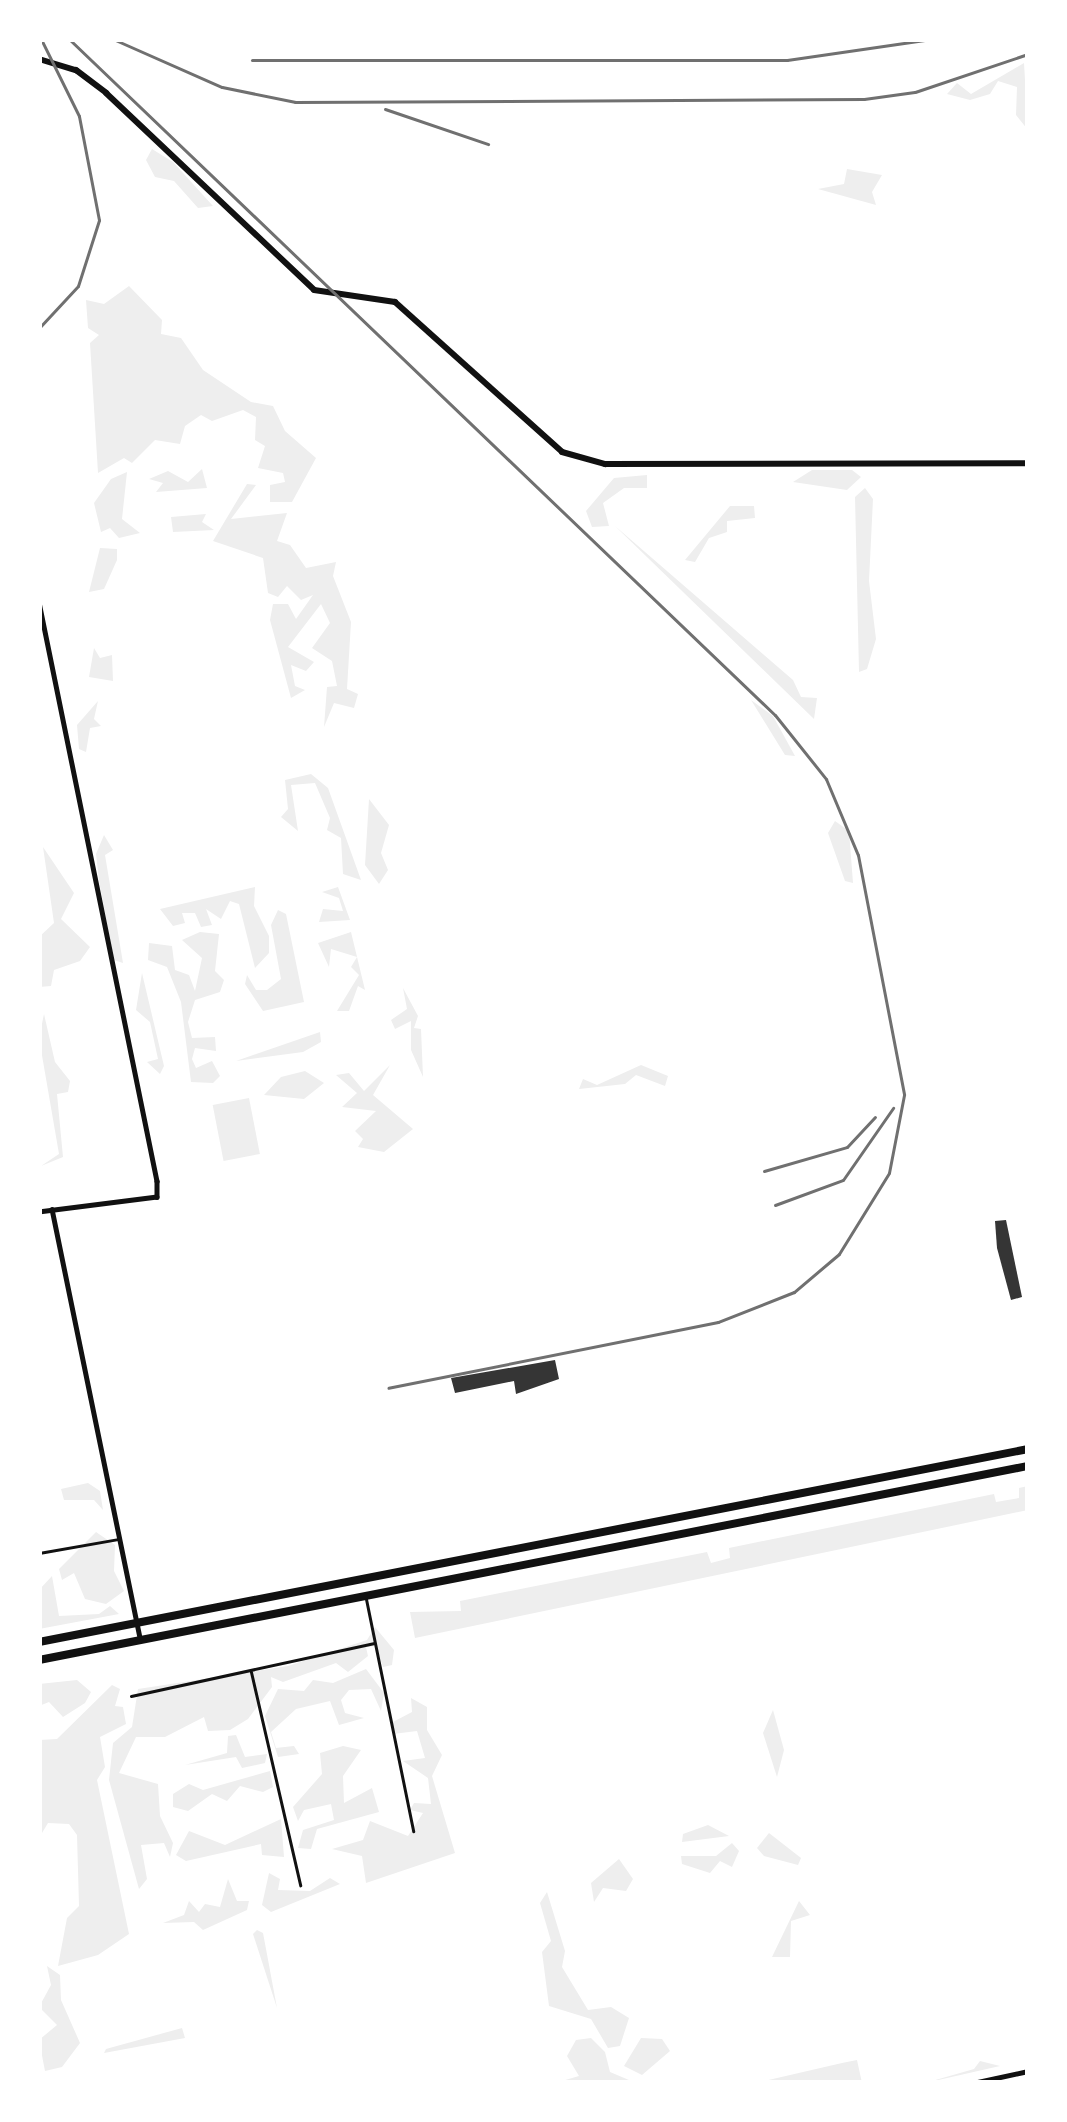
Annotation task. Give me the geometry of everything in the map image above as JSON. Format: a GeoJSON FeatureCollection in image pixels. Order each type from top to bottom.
{"type":"FeatureCollection","features":[{"type":"Feature","properties":{"kind":"main road"},"geometry":{"type":"LineString","coordinates":[[39,1642],[1028,1449]]}},
{"type":"Feature","properties":{"kind":"main road"},"geometry":{"type":"LineString","coordinates":[[39,1660],[1028,1466]]}},
{"type":"Feature","properties":{"kind":"street"},"geometry":{"type":"LineString","coordinates":[[39,58],[76,70],[106,93],[314,290],[395,302],[538,435],[581,459],[1028,463]]}},
{"type":"Feature","properties":{"kind":"street"},"geometry":{"type":"LineString","coordinates":[[39,602],[157,1197],[39,1212]]}},
{"type":"Feature","properties":{"kind":"street"},"geometry":{"type":"LineString","coordinates":[[52,1209],[140,1641]]}},
{"type":"Feature","properties":{"kind":"street"},"geometry":{"type":"LineString","coordinates":[[974,2083],[1028,2071]]}},
{"type":"Feature","properties":{"kind":"lane"},"geometry":{"type":"LineString","coordinates":[[39,1553],[120,1539]]}},
{"type":"Feature","properties":{"kind":"lane"},"geometry":{"type":"LineString","coordinates":[[366,1597],[413,1831]]}},
{"type":"Feature","properties":{"kind":"lane"},"geometry":{"type":"LineString","coordinates":[[131,1696],[374,1643]]}},
{"type":"Feature","properties":{"kind":"lane"},"geometry":{"type":"LineString","coordinates":[[250,1670],[300,1885]]}},
{"type":"Feature","properties":{"kind":"shaded area"},"geometry":{"type":"Polygon","coordinates":[[[1024,63],[1028,130],[1016,115],[1017,87],[998,81],[990,94],[970,100],[947,94],[957,83],[971,94],[1024,63]]]}},
{"type":"Feature","properties":{"kind":"shaded area"},"geometry":{"type":"Polygon","coordinates":[[[152,149],[173,162],[213,206],[198,208],[174,181],[155,177],[146,160],[152,149]]]}},
{"type":"Feature","properties":{"kind":"shaded area"},"geometry":{"type":"Polygon","coordinates":[[[847,169],[882,175],[872,192],[876,205],[818,189],[844,184],[847,169]]]}},
{"type":"Feature","properties":{"kind":"shaded area"},"geometry":{"type":"Polygon","coordinates":[[[129,286],[162,320],[161,334],[181,338],[203,370],[251,402],[273,406],[285,431],[316,458],[292,502],[270,502],[270,485],[285,482],[283,473],[258,468],[265,446],[255,440],[256,417],[243,410],[212,421],[201,415],[185,426],[180,444],[155,440],[132,463],[124,458],[98,473],[90,343],[99,335],[88,328],[86,300],[104,304],[129,286]]]}},
{"type":"Feature","properties":{"kind":"shaded area"},"geometry":{"type":"Polygon","coordinates":[[[202,469],[207,488],[156,492],[163,483],[149,479],[168,471],[188,482],[202,469]]]}},
{"type":"Feature","properties":{"kind":"shaded area"},"geometry":{"type":"Polygon","coordinates":[[[812,470],[852,470],[861,477],[847,490],[793,482],[812,470]]]}},
{"type":"Feature","properties":{"kind":"shaded area"},"geometry":{"type":"Polygon","coordinates":[[[127,472],[122,519],[140,533],[119,538],[110,528],[101,532],[94,503],[111,479],[127,472]]]}},
{"type":"Feature","properties":{"kind":"shaded area"},"geometry":{"type":"Polygon","coordinates":[[[647,475],[647,488],[624,488],[603,503],[609,526],[592,527],[586,511],[614,478],[647,475]]]}},
{"type":"Feature","properties":{"kind":"shaded area"},"geometry":{"type":"Polygon","coordinates":[[[247,484],[256,485],[231,519],[287,513],[277,541],[290,545],[306,568],[336,562],[333,576],[351,622],[347,689],[358,694],[354,708],[334,703],[324,727],[327,687],[337,686],[332,661],[312,648],[330,623],[321,604],[288,647],[314,662],[306,671],[291,665],[295,686],[305,690],[291,698],[270,620],[273,604],[288,604],[296,619],[313,595],[301,600],[287,586],[278,597],[268,593],[263,558],[213,541],[247,484]]]}},
{"type":"Feature","properties":{"kind":"shaded area"},"geometry":{"type":"Polygon","coordinates":[[[865,488],[873,499],[869,581],[876,639],[867,669],[859,672],[855,497],[865,488]]]}},
{"type":"Feature","properties":{"kind":"shaded area"},"geometry":{"type":"Polygon","coordinates":[[[730,506],[754,506],[755,518],[727,521],[727,532],[709,538],[695,562],[685,560],[730,506]]]}},
{"type":"Feature","properties":{"kind":"shaded area"},"geometry":{"type":"Polygon","coordinates":[[[206,514],[202,522],[214,530],[173,532],[171,517],[206,514]]]}},
{"type":"Feature","properties":{"kind":"shaded area"},"geometry":{"type":"Polygon","coordinates":[[[615,526],[793,680],[801,697],[817,698],[814,719],[615,526]]]}},
{"type":"Feature","properties":{"kind":"shaded area"},"geometry":{"type":"Polygon","coordinates":[[[100,548],[117,549],[117,560],[104,589],[89,592],[100,548]]]}},
{"type":"Feature","properties":{"kind":"shaded area"},"geometry":{"type":"Polygon","coordinates":[[[94,648],[100,658],[112,655],[113,681],[89,677],[94,648]]]}},
{"type":"Feature","properties":{"kind":"shaded area"},"geometry":{"type":"Polygon","coordinates":[[[751,700],[773,716],[795,756],[785,755],[751,700]]]}},
{"type":"Feature","properties":{"kind":"shaded area"},"geometry":{"type":"Polygon","coordinates":[[[98,701],[94,719],[101,726],[90,728],[86,752],[79,749],[77,725],[98,701]]]}},
{"type":"Feature","properties":{"kind":"shaded area"},"geometry":{"type":"Polygon","coordinates":[[[311,774],[328,788],[361,880],[343,874],[341,838],[327,830],[330,818],[315,783],[291,785],[298,831],[281,817],[288,809],[285,780],[311,774]]]}},
{"type":"Feature","properties":{"kind":"shaded area"},"geometry":{"type":"Polygon","coordinates":[[[369,799],[389,825],[381,853],[388,870],[379,884],[365,865],[369,799]]]}},
{"type":"Feature","properties":{"kind":"shaded area"},"geometry":{"type":"Polygon","coordinates":[[[835,821],[849,831],[853,883],[845,881],[828,833],[835,821]]]}},
{"type":"Feature","properties":{"kind":"shaded area"},"geometry":{"type":"Polygon","coordinates":[[[104,835],[113,850],[105,855],[123,963],[114,960],[99,881],[96,854],[104,835]]]}},
{"type":"Feature","properties":{"kind":"shaded area"},"geometry":{"type":"Polygon","coordinates":[[[43,847],[74,893],[61,919],[90,947],[80,961],[54,970],[51,986],[39,987],[39,937],[54,923],[43,847]]]}},
{"type":"Feature","properties":{"kind":"shaded area"},"geometry":{"type":"Polygon","coordinates":[[[255,887],[254,906],[269,936],[269,953],[255,968],[239,904],[230,901],[221,919],[206,909],[212,925],[201,927],[195,913],[182,913],[185,923],[173,926],[160,909],[255,887]]]}},
{"type":"Feature","properties":{"kind":"shaded area"},"geometry":{"type":"Polygon","coordinates":[[[338,887],[350,920],[319,922],[323,909],[343,911],[339,898],[322,892],[338,887]]]}},
{"type":"Feature","properties":{"kind":"shaded area"},"geometry":{"type":"Polygon","coordinates":[[[278,910],[286,914],[304,1002],[263,1011],[245,984],[247,975],[256,990],[267,990],[281,979],[271,925],[278,910]]]}},
{"type":"Feature","properties":{"kind":"shaded area"},"geometry":{"type":"Polygon","coordinates":[[[200,932],[219,934],[215,971],[224,980],[220,992],[195,1000],[188,1022],[192,1038],[215,1037],[216,1051],[195,1048],[192,1059],[196,1068],[212,1061],[220,1076],[213,1083],[191,1082],[181,1002],[167,967],[148,960],[149,943],[172,946],[175,970],[189,975],[195,991],[202,958],[182,940],[200,932]]]}},
{"type":"Feature","properties":{"kind":"shaded area"},"geometry":{"type":"Polygon","coordinates":[[[351,932],[365,990],[358,986],[349,1011],[337,1011],[359,975],[351,967],[357,957],[331,949],[329,967],[318,943],[351,932]]]}},
{"type":"Feature","properties":{"kind":"shaded area"},"geometry":{"type":"Polygon","coordinates":[[[142,973],[164,1066],[160,1074],[147,1062],[158,1059],[150,1022],[136,1010],[142,973]]]}},
{"type":"Feature","properties":{"kind":"shaded area"},"geometry":{"type":"Polygon","coordinates":[[[403,988],[418,1016],[414,1028],[421,1029],[423,1077],[411,1050],[411,1021],[395,1029],[391,1020],[407,1009],[403,988]]]}},
{"type":"Feature","properties":{"kind":"shaded area"},"geometry":{"type":"Polygon","coordinates":[[[44,1014],[55,1062],[70,1081],[68,1092],[57,1094],[63,1157],[41,1166],[59,1154],[39,1038],[44,1014]]]}},
{"type":"Feature","properties":{"kind":"shaded area"},"geometry":{"type":"Polygon","coordinates":[[[320,1032],[321,1042],[303,1052],[236,1061],[320,1032]]]}},
{"type":"Feature","properties":{"kind":"shaded area"},"geometry":{"type":"Polygon","coordinates":[[[390,1065],[373,1095],[413,1129],[384,1152],[358,1147],[363,1139],[355,1131],[376,1111],[342,1107],[357,1093],[336,1075],[349,1073],[364,1091],[390,1065]]]}},
{"type":"Feature","properties":{"kind":"shaded area"},"geometry":{"type":"Polygon","coordinates":[[[641,1065],[668,1076],[665,1086],[636,1075],[625,1084],[579,1089],[583,1079],[597,1085],[641,1065]]]}},
{"type":"Feature","properties":{"kind":"shaded area"},"geometry":{"type":"Polygon","coordinates":[[[305,1071],[324,1083],[304,1099],[264,1095],[281,1077],[305,1071]]]}},
{"type":"Feature","properties":{"kind":"shaded area"},"geometry":{"type":"Polygon","coordinates":[[[249,1098],[260,1154],[224,1161],[213,1105],[249,1098]]]}},
{"type":"Feature","properties":{"kind":"shaded area"},"geometry":{"type":"Polygon","coordinates":[[[88,1483],[100,1491],[103,1510],[94,1500],[64,1500],[61,1489],[88,1483]]]}},
{"type":"Feature","properties":{"kind":"shaded area"},"geometry":{"type":"Polygon","coordinates":[[[1028,1486],[1028,1510],[415,1638],[410,1612],[461,1611],[460,1601],[707,1552],[711,1563],[730,1558],[729,1548],[994,1494],[996,1502],[1019,1498],[1019,1488],[1028,1486]]]}},
{"type":"Feature","properties":{"kind":"shaded area"},"geometry":{"type":"Polygon","coordinates":[[[96,1532],[115,1545],[114,1571],[124,1591],[106,1604],[85,1599],[74,1573],[62,1580],[59,1569],[96,1532]]]}},
{"type":"Feature","properties":{"kind":"shaded area"},"geometry":{"type":"Polygon","coordinates":[[[52,1576],[59,1616],[99,1614],[110,1606],[119,1614],[39,1629],[39,1590],[52,1576]]]}},
{"type":"Feature","properties":{"kind":"shaded area"},"geometry":{"type":"Polygon","coordinates":[[[375,1627],[394,1650],[392,1665],[383,1667],[376,1646],[366,1647],[368,1656],[348,1672],[336,1663],[283,1682],[271,1677],[272,1687],[248,1719],[230,1730],[208,1731],[204,1717],[165,1737],[136,1737],[119,1773],[158,1784],[160,1816],[173,1843],[170,1857],[164,1843],[141,1845],[147,1879],[139,1889],[109,1780],[113,1743],[132,1727],[138,1689],[288,1666],[367,1640],[375,1627]]]}},
{"type":"Feature","properties":{"kind":"shaded area"},"geometry":{"type":"Polygon","coordinates":[[[366,1669],[384,1693],[381,1711],[371,1689],[349,1690],[341,1700],[345,1713],[364,1718],[339,1725],[330,1701],[296,1709],[271,1732],[276,1748],[294,1746],[299,1754],[278,1757],[265,1716],[278,1689],[304,1691],[313,1680],[333,1683],[366,1669]]]}},
{"type":"Feature","properties":{"kind":"shaded area"},"geometry":{"type":"Polygon","coordinates":[[[77,1680],[91,1692],[85,1703],[63,1717],[49,1702],[39,1706],[39,1684],[77,1680]]]}},
{"type":"Feature","properties":{"kind":"shaded area"},"geometry":{"type":"Polygon","coordinates":[[[112,1685],[120,1689],[115,1706],[123,1707],[126,1724],[100,1737],[105,1767],[97,1780],[129,1934],[98,1955],[58,1966],[67,1918],[79,1906],[77,1835],[69,1824],[48,1823],[39,1838],[39,1740],[57,1739],[112,1685]]]}},
{"type":"Feature","properties":{"kind":"shaded area"},"geometry":{"type":"Polygon","coordinates":[[[411,1698],[427,1707],[427,1730],[442,1755],[432,1776],[455,1853],[366,1883],[362,1856],[332,1849],[363,1840],[370,1821],[408,1836],[423,1813],[410,1810],[414,1803],[431,1804],[428,1778],[403,1761],[425,1758],[417,1731],[393,1734],[391,1723],[412,1712],[411,1698]]]}},
{"type":"Feature","properties":{"kind":"shaded area"},"geometry":{"type":"Polygon","coordinates":[[[773,1710],[784,1750],[777,1777],[763,1733],[773,1710]]]}},
{"type":"Feature","properties":{"kind":"shaded area"},"geometry":{"type":"Polygon","coordinates":[[[236,1735],[245,1757],[267,1754],[265,1763],[242,1768],[236,1757],[185,1765],[227,1753],[228,1736],[236,1735]]]}},
{"type":"Feature","properties":{"kind":"shaded area"},"geometry":{"type":"Polygon","coordinates":[[[343,1746],[361,1750],[343,1776],[344,1803],[372,1788],[379,1812],[317,1829],[311,1849],[298,1848],[303,1830],[334,1820],[331,1804],[304,1810],[298,1821],[293,1807],[322,1774],[320,1753],[343,1746]]]}},
{"type":"Feature","properties":{"kind":"shaded area"},"geometry":{"type":"Polygon","coordinates":[[[270,1771],[273,1787],[263,1792],[240,1786],[227,1801],[212,1794],[188,1811],[173,1807],[173,1794],[189,1784],[203,1790],[270,1771]]]}},
{"type":"Feature","properties":{"kind":"shaded area"},"geometry":{"type":"Polygon","coordinates":[[[281,1819],[284,1857],[262,1855],[261,1844],[186,1861],[176,1855],[189,1831],[225,1845],[281,1819]]]}},
{"type":"Feature","properties":{"kind":"shaded area"},"geometry":{"type":"Polygon","coordinates":[[[708,1825],[729,1836],[682,1842],[683,1834],[708,1825]]]}},
{"type":"Feature","properties":{"kind":"shaded area"},"geometry":{"type":"Polygon","coordinates":[[[769,1833],[801,1858],[798,1865],[764,1856],[757,1848],[769,1833]]]}},
{"type":"Feature","properties":{"kind":"shaded area"},"geometry":{"type":"Polygon","coordinates":[[[732,1843],[739,1851],[732,1867],[720,1861],[710,1873],[682,1864],[681,1856],[716,1856],[732,1843]]]}},
{"type":"Feature","properties":{"kind":"shaded area"},"geometry":{"type":"Polygon","coordinates":[[[619,1859],[633,1879],[626,1891],[603,1888],[594,1902],[591,1883],[619,1859]]]}},
{"type":"Feature","properties":{"kind":"shaded area"},"geometry":{"type":"Polygon","coordinates":[[[269,1873],[280,1879],[278,1890],[310,1891],[330,1878],[340,1884],[271,1912],[262,1905],[269,1873]]]}},
{"type":"Feature","properties":{"kind":"shaded area"},"geometry":{"type":"Polygon","coordinates":[[[228,1879],[237,1901],[249,1901],[247,1910],[203,1930],[194,1922],[163,1923],[184,1915],[189,1901],[199,1912],[205,1904],[220,1907],[228,1879]]]}},
{"type":"Feature","properties":{"kind":"shaded area"},"geometry":{"type":"Polygon","coordinates":[[[547,1892],[565,1951],[562,1967],[588,2010],[611,2007],[629,2018],[620,2046],[608,2048],[591,2019],[549,2006],[542,1952],[551,1941],[540,1903],[547,1892]]]}},
{"type":"Feature","properties":{"kind":"shaded area"},"geometry":{"type":"Polygon","coordinates":[[[799,1901],[810,1915],[791,1921],[790,1957],[772,1957],[799,1901]]]}},
{"type":"Feature","properties":{"kind":"shaded area"},"geometry":{"type":"Polygon","coordinates":[[[263,1933],[277,2008],[253,1934],[263,1933]]]}},
{"type":"Feature","properties":{"kind":"shaded area"},"geometry":{"type":"Polygon","coordinates":[[[47,1966],[60,1975],[61,2000],[80,2043],[62,2067],[45,2071],[39,2040],[57,2025],[39,2007],[51,1985],[47,1966]]]}},
{"type":"Feature","properties":{"kind":"shaded area"},"geometry":{"type":"Polygon","coordinates":[[[182,2028],[185,2038],[104,2053],[106,2049],[182,2028]]]}},
{"type":"Feature","properties":{"kind":"shaded area"},"geometry":{"type":"Polygon","coordinates":[[[591,2038],[605,2052],[610,2072],[636,2083],[555,2083],[579,2076],[567,2056],[576,2040],[591,2038]]]}},
{"type":"Feature","properties":{"kind":"shaded area"},"geometry":{"type":"Polygon","coordinates":[[[641,2038],[662,2039],[670,2051],[642,2075],[624,2066],[641,2038]]]}},
{"type":"Feature","properties":{"kind":"shaded area"},"geometry":{"type":"Polygon","coordinates":[[[857,2060],[862,2083],[756,2083],[842,2063],[857,2060]]]}},
{"type":"Feature","properties":{"kind":"shaded area"},"geometry":{"type":"Polygon","coordinates":[[[980,2061],[1000,2066],[925,2083],[974,2069],[980,2061]]]}},
{"type":"Feature","properties":{"kind":"building"},"geometry":{"type":"Polygon","coordinates":[[[1006,1220],[1022,1297],[1011,1300],[995,1221],[1006,1220]]]}},
{"type":"Feature","properties":{"kind":"building"},"geometry":{"type":"Polygon","coordinates":[[[555,1360],[559,1379],[516,1394],[514,1381],[455,1393],[451,1378],[555,1360]]]}},
{"type":"Feature","properties":{"kind":"railway"},"geometry":{"type":"LineString","coordinates":[[39,328],[78,286],[99,220],[79,116],[41,39]]}},
{"type":"Feature","properties":{"kind":"railway"},"geometry":{"type":"LineString","coordinates":[[69,39],[775,715],[826,779],[858,855],[904,1095],[889,1173],[839,1254],[794,1292],[718,1322],[389,1388]]}},
{"type":"Feature","properties":{"kind":"railway"},"geometry":{"type":"LineString","coordinates":[[113,39],[222,87],[295,102],[864,99],[915,92],[1028,54]]}},
{"type":"Feature","properties":{"kind":"railway"},"geometry":{"type":"LineString","coordinates":[[252,60],[787,60],[931,39]]}},
{"type":"Feature","properties":{"kind":"railway"},"geometry":{"type":"LineString","coordinates":[[385,109],[488,144]]}},
{"type":"Feature","properties":{"kind":"railway"},"geometry":{"type":"LineString","coordinates":[[775,1205],[843,1180],[893,1108]]}},
{"type":"Feature","properties":{"kind":"railway"},"geometry":{"type":"LineString","coordinates":[[764,1171],[847,1147],[875,1117]]}}]}
